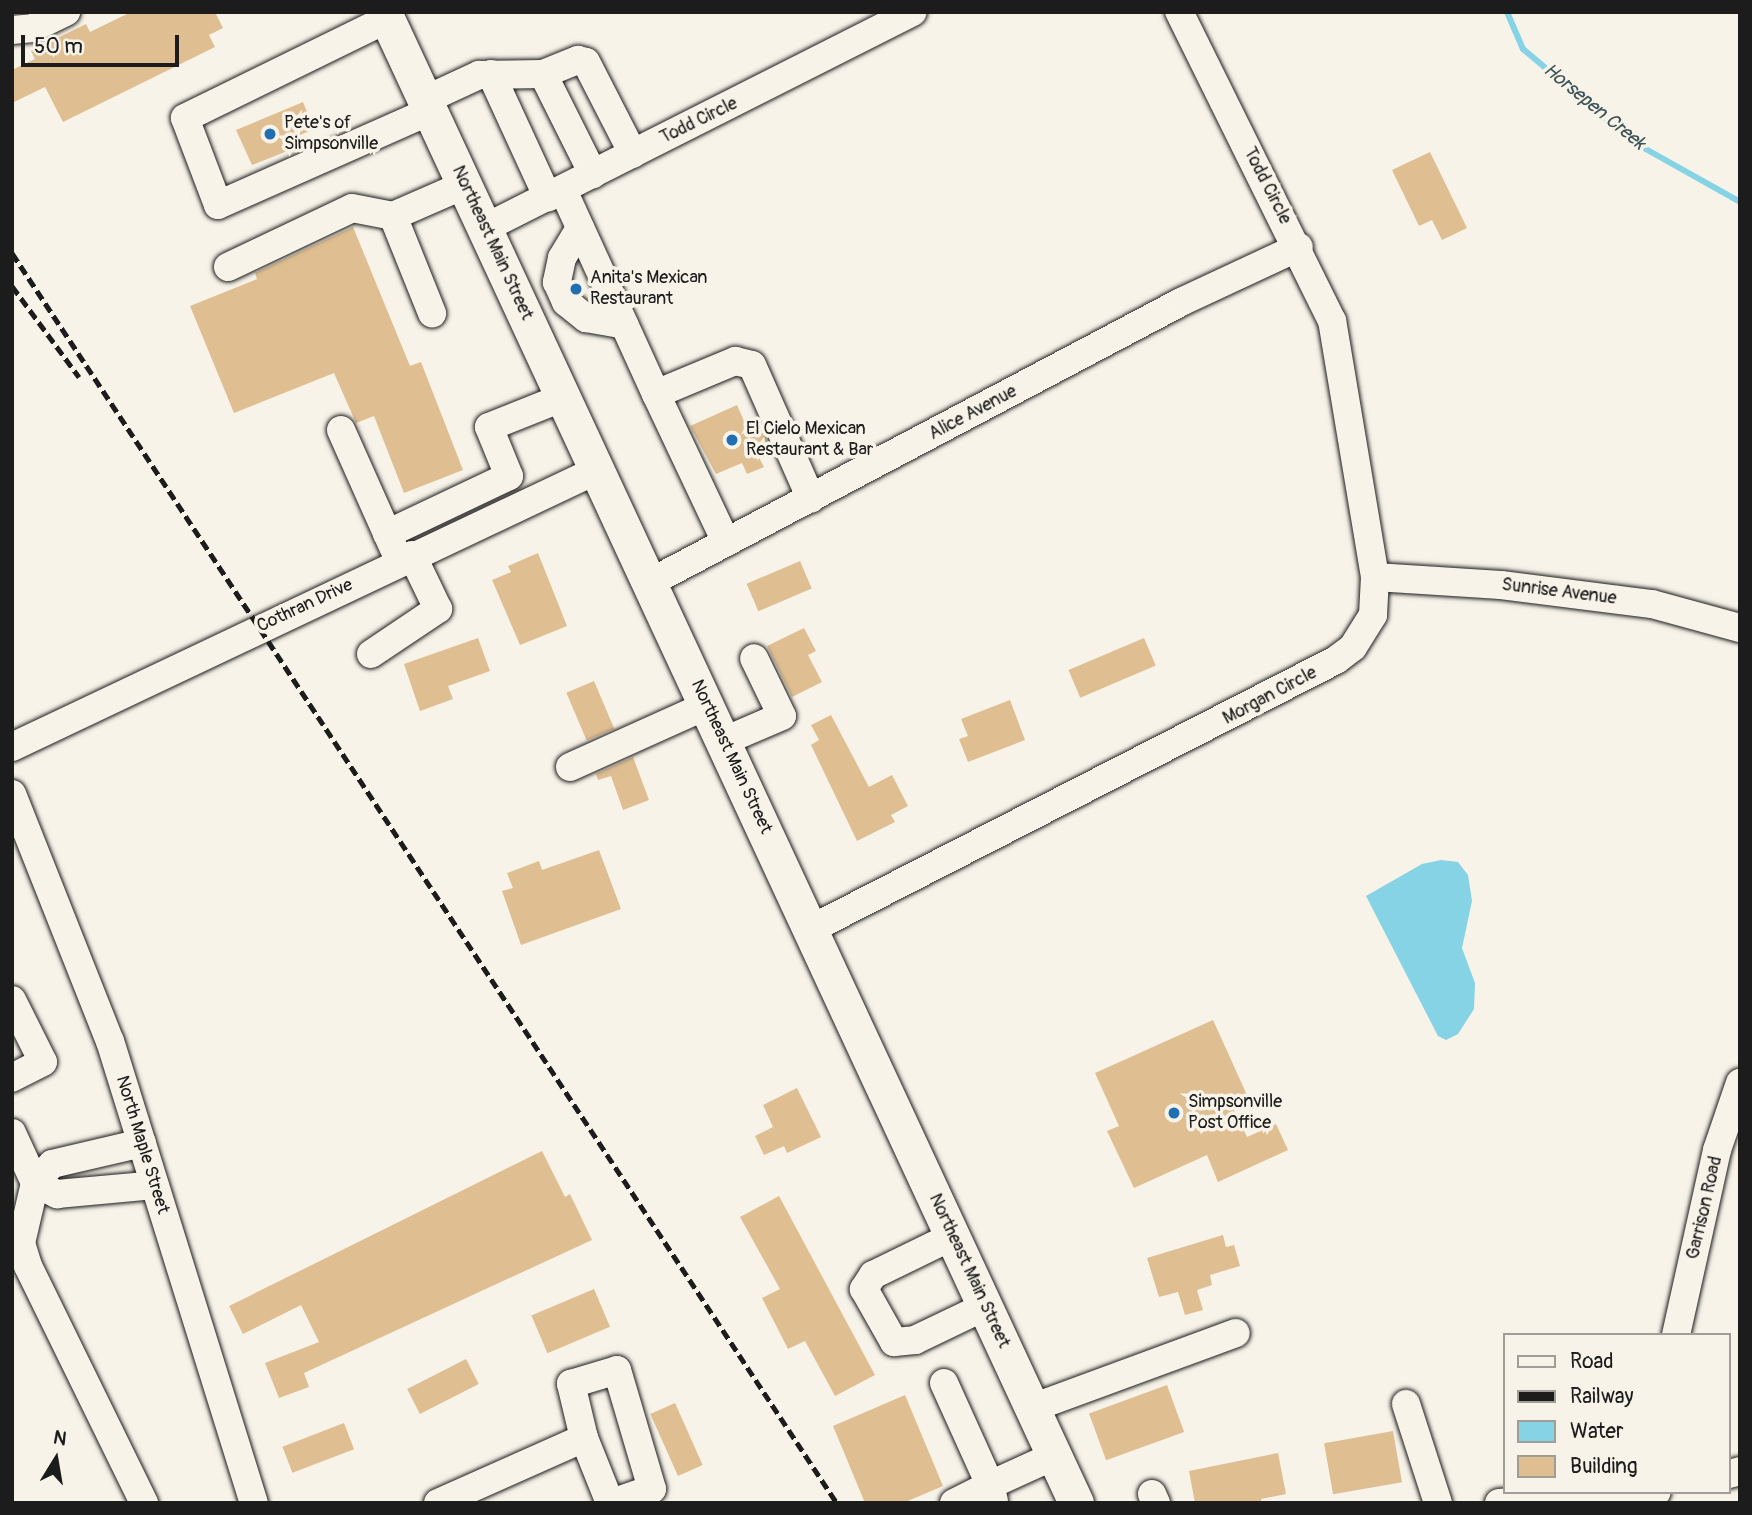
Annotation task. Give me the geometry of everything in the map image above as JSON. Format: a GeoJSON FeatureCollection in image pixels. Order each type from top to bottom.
{"type":"FeatureCollection","features":[{"type":"Feature","properties":{"kind":"main road","name":"Northeast Main Street"},"geometry":{"type":"LineString","coordinates":[[385,16],[599,469],[649,583],[708,705],[1076,1503]]}},
{"type":"Feature","properties":{"kind":"street"},"geometry":{"type":"LineString","coordinates":[[12,30],[33,27],[66,12]]}},
{"type":"Feature","properties":{"kind":"street","name":"Todd Circle"},"geometry":{"type":"LineString","coordinates":[[485,228],[913,12]]}},
{"type":"Feature","properties":{"kind":"street","name":"Todd Circle"},"geometry":{"type":"LineString","coordinates":[[1179,12],[1299,247]]}},
{"type":"Feature","properties":{"kind":"street"},"geometry":{"type":"LineString","coordinates":[[385,16],[186,117],[219,205],[427,106],[479,75],[543,74],[586,62],[633,154]]}},
{"type":"Feature","properties":{"kind":"street"},"geometry":{"type":"LineString","coordinates":[[491,74],[556,194],[580,228],[726,542]]}},
{"type":"Feature","properties":{"kind":"street"},"geometry":{"type":"LineString","coordinates":[[543,74],[593,174]]}},
{"type":"Feature","properties":{"kind":"street"},"geometry":{"type":"LineString","coordinates":[[228,267],[352,208],[393,216],[464,185]]}},
{"type":"Feature","properties":{"kind":"street"},"geometry":{"type":"LineString","coordinates":[[393,216],[432,313]]}},
{"type":"Feature","properties":{"kind":"street"},"geometry":{"type":"LineString","coordinates":[[580,228],[562,258],[557,282],[566,302],[586,318],[624,325]]}},
{"type":"Feature","properties":{"kind":"street","name":"Alice Avenue"},"geometry":{"type":"LineString","coordinates":[[649,583],[1181,302],[1299,247]]}},
{"type":"Feature","properties":{"kind":"street","name":"Morgan Circle"},"geometry":{"type":"LineString","coordinates":[[811,929],[1336,660],[1353,647],[1373,615],[1375,577],[1332,321],[1299,247]]}},
{"type":"Feature","properties":{"kind":"street"},"geometry":{"type":"LineString","coordinates":[[656,394],[735,361],[752,365],[811,499]]}},
{"type":"Feature","properties":{"kind":"street"},"geometry":{"type":"LineString","coordinates":[[521,505],[489,427],[564,397]]}},
{"type":"Feature","properties":{"kind":"street"},"geometry":{"type":"LineString","coordinates":[[341,430],[387,534],[438,609],[371,654]]}},
{"type":"Feature","properties":{"kind":"street","name":"Cothran Drive"},"geometry":{"type":"LineString","coordinates":[[12,747],[599,469]]}},
{"type":"Feature","properties":{"kind":"street"},"geometry":{"type":"LineString","coordinates":[[387,534],[509,476]]}},
{"type":"Feature","properties":{"kind":"street","name":"Sunrise Avenue"},"geometry":{"type":"LineString","coordinates":[[1375,577],[1501,585],[1653,604],[1740,628]]}},
{"type":"Feature","properties":{"kind":"street"},"geometry":{"type":"LineString","coordinates":[[724,741],[782,716],[754,658]]}},
{"type":"Feature","properties":{"kind":"street"},"geometry":{"type":"LineString","coordinates":[[570,767],[708,705]]}},
{"type":"Feature","properties":{"kind":"street","name":"North Maple Street"},"geometry":{"type":"LineString","coordinates":[[12,794],[79,956],[142,1143],[254,1503]]}},
{"type":"Feature","properties":{"kind":"street"},"geometry":{"type":"LineString","coordinates":[[12,1000],[43,1062],[12,1078]]}},
{"type":"Feature","properties":{"kind":"street","name":"Garrison Road"},"geometry":{"type":"LineString","coordinates":[[1676,1333],[1717,1150],[1740,1083]]}},
{"type":"Feature","properties":{"kind":"street"},"geometry":{"type":"LineString","coordinates":[[12,1133],[24,1183],[20,1269],[144,1503]]}},
{"type":"Feature","properties":{"kind":"street"},"geometry":{"type":"LineString","coordinates":[[24,1183],[52,1164],[142,1143]]}},
{"type":"Feature","properties":{"kind":"street"},"geometry":{"type":"LineString","coordinates":[[24,1183],[57,1194],[155,1185]]}},
{"type":"Feature","properties":{"kind":"street"},"geometry":{"type":"LineString","coordinates":[[953,1236],[873,1275],[864,1289],[894,1342],[915,1340],[986,1306]]}},
{"type":"Feature","properties":{"kind":"street"},"geometry":{"type":"LineString","coordinates":[[1032,1408],[1237,1333]]}},
{"type":"Feature","properties":{"kind":"street"},"geometry":{"type":"LineString","coordinates":[[617,1370],[652,1489],[611,1503],[573,1442],[571,1384],[617,1370]]}},
{"type":"Feature","properties":{"kind":"street"},"geometry":{"type":"LineString","coordinates":[[944,1383],[992,1494]]}},
{"type":"Feature","properties":{"kind":"street"},"geometry":{"type":"LineString","coordinates":[[1406,1404],[1438,1503]]}},
{"type":"Feature","properties":{"kind":"street"},"geometry":{"type":"LineString","coordinates":[[438,1503],[573,1442]]}},
{"type":"Feature","properties":{"kind":"street"},"geometry":{"type":"LineString","coordinates":[[954,1503],[992,1494],[1054,1456]]}},
{"type":"Feature","properties":{"kind":"street"},"geometry":{"type":"LineString","coordinates":[[1499,1503],[1548,1497],[1645,1496]]}},
{"type":"Feature","properties":{"kind":"water"},"geometry":{"type":"Polygon","coordinates":[[[1441,860],[1458,862],[1468,875],[1472,901],[1462,948],[1475,983],[1474,1009],[1458,1034],[1446,1040],[1438,1036],[1366,896],[1422,864],[1441,860]]]}},
{"type":"Feature","properties":{"kind":"building"},"geometry":{"type":"Polygon","coordinates":[[[131,12],[215,12],[223,28],[209,35],[215,47],[63,122],[45,87],[12,103],[12,70],[35,59],[31,51],[86,24],[90,32],[131,12]]]}},
{"type":"Feature","properties":{"kind":"building","name":"Pete's of Simpsonville"},"geometry":{"type":"Polygon","coordinates":[[[303,102],[314,129],[291,139],[295,148],[252,165],[236,130],[303,102]]]}},
{"type":"Feature","properties":{"kind":"building"},"geometry":{"type":"Polygon","coordinates":[[[1430,152],[1467,228],[1442,240],[1432,220],[1419,226],[1392,170],[1430,152]]]}},
{"type":"Feature","properties":{"kind":"building"},"geometry":{"type":"Polygon","coordinates":[[[353,227],[410,366],[421,362],[463,470],[404,493],[374,416],[356,423],[334,373],[234,413],[190,306],[257,279],[255,273],[353,227]]]}},
{"type":"Feature","properties":{"kind":"building","name":"El Cielo Mexican Restaurant & Bar"},"geometry":{"type":"Polygon","coordinates":[[[737,405],[747,428],[759,423],[773,453],[760,459],[764,467],[747,474],[742,463],[716,474],[690,426],[737,405]]]}},
{"type":"Feature","properties":{"kind":"building"},"geometry":{"type":"Polygon","coordinates":[[[538,553],[567,626],[520,645],[492,580],[511,572],[508,566],[538,553]]]}},
{"type":"Feature","properties":{"kind":"building"},"geometry":{"type":"Polygon","coordinates":[[[800,561],[812,589],[758,611],[747,584],[800,561]]]}},
{"type":"Feature","properties":{"kind":"building"},"geometry":{"type":"Polygon","coordinates":[[[804,628],[816,651],[808,655],[822,682],[792,697],[767,646],[804,628]]]}},
{"type":"Feature","properties":{"kind":"building"},"geometry":{"type":"Polygon","coordinates":[[[478,638],[490,671],[448,686],[453,699],[420,711],[404,664],[478,638]]]}},
{"type":"Feature","properties":{"kind":"building"},"geometry":{"type":"Polygon","coordinates":[[[1144,638],[1156,666],[1080,698],[1069,670],[1144,638]]]}},
{"type":"Feature","properties":{"kind":"building"},"geometry":{"type":"Polygon","coordinates":[[[594,681],[614,729],[587,741],[566,693],[594,681]]]}},
{"type":"Feature","properties":{"kind":"building"},"geometry":{"type":"Polygon","coordinates":[[[1010,700],[1025,740],[968,762],[959,739],[968,736],[961,719],[1010,700]]]}},
{"type":"Feature","properties":{"kind":"building"},"geometry":{"type":"Polygon","coordinates":[[[831,715],[869,787],[892,775],[908,806],[891,815],[895,822],[857,841],[811,745],[819,740],[811,725],[831,715]]]}},
{"type":"Feature","properties":{"kind":"building"},"geometry":{"type":"Polygon","coordinates":[[[633,757],[649,800],[623,810],[611,776],[598,780],[596,774],[633,757]]]}},
{"type":"Feature","properties":{"kind":"building"},"geometry":{"type":"Polygon","coordinates":[[[599,850],[621,909],[521,945],[502,891],[513,888],[507,873],[539,861],[542,870],[599,850]]]}},
{"type":"Feature","properties":{"kind":"building","name":"Simpsonville Post Office"},"geometry":{"type":"Polygon","coordinates":[[[1213,1020],[1247,1095],[1231,1103],[1247,1137],[1276,1124],[1288,1150],[1218,1182],[1207,1155],[1134,1188],[1107,1131],[1119,1126],[1095,1073],[1213,1020]]]}},
{"type":"Feature","properties":{"kind":"building"},"geometry":{"type":"Polygon","coordinates":[[[797,1088],[821,1137],[787,1153],[784,1146],[764,1155],[755,1136],[773,1127],[763,1105],[797,1088]]]}},
{"type":"Feature","properties":{"kind":"building"},"geometry":{"type":"Polygon","coordinates":[[[542,1151],[565,1197],[570,1194],[592,1240],[304,1373],[309,1387],[279,1398],[265,1363],[319,1342],[301,1305],[243,1334],[229,1306],[542,1151]]]}},
{"type":"Feature","properties":{"kind":"building"},"geometry":{"type":"Polygon","coordinates":[[[779,1196],[875,1375],[835,1396],[805,1341],[788,1349],[762,1298],[780,1289],[740,1217],[779,1196]]]}},
{"type":"Feature","properties":{"kind":"building"},"geometry":{"type":"Polygon","coordinates":[[[1223,1235],[1226,1247],[1234,1245],[1240,1266],[1210,1275],[1212,1285],[1197,1290],[1203,1310],[1185,1315],[1178,1292],[1159,1297],[1147,1258],[1223,1235]]]}},
{"type":"Feature","properties":{"kind":"building"},"geometry":{"type":"Polygon","coordinates":[[[594,1289],[610,1327],[547,1353],[531,1316],[594,1289]]]}},
{"type":"Feature","properties":{"kind":"building"},"geometry":{"type":"Polygon","coordinates":[[[466,1359],[479,1384],[420,1414],[407,1389],[466,1359]]]}},
{"type":"Feature","properties":{"kind":"building"},"geometry":{"type":"Polygon","coordinates":[[[1167,1385],[1184,1432],[1106,1460],[1089,1413],[1167,1385]]]}},
{"type":"Feature","properties":{"kind":"building"},"geometry":{"type":"Polygon","coordinates":[[[905,1395],[943,1486],[903,1503],[865,1503],[833,1426],[905,1395]]]}},
{"type":"Feature","properties":{"kind":"building"},"geometry":{"type":"Polygon","coordinates":[[[675,1403],[703,1465],[678,1476],[650,1414],[675,1403]]]}},
{"type":"Feature","properties":{"kind":"building"},"geometry":{"type":"Polygon","coordinates":[[[344,1423],[354,1449],[292,1473],[282,1447],[344,1423]]]}},
{"type":"Feature","properties":{"kind":"building"},"geometry":{"type":"Polygon","coordinates":[[[1393,1431],[1402,1482],[1333,1494],[1324,1443],[1393,1431]]]}},
{"type":"Feature","properties":{"kind":"building"},"geometry":{"type":"Polygon","coordinates":[[[1278,1453],[1286,1494],[1261,1499],[1262,1503],[1195,1503],[1189,1471],[1278,1453]]]}},
{"type":"Feature","properties":{"kind":"waterway","name":"Horsepen Creek"},"geometry":{"type":"LineString","coordinates":[[1507,12],[1523,49],[1635,143],[1740,202]]}},
{"type":"Feature","properties":{"kind":"railway"},"geometry":{"type":"LineString","coordinates":[[12,253],[837,1503]]}},
{"type":"Feature","properties":{"kind":"railway"},"geometry":{"type":"LineString","coordinates":[[12,286],[79,377]]}},
{"type":"Feature","properties":{"kind":"place","name":"Pete's of Simpsonville"},"geometry":{"type":"Point","coordinates":[270,134]}},
{"type":"Feature","properties":{"kind":"place","name":"Anita's Mexican Restaurant"},"geometry":{"type":"Point","coordinates":[576,289]}},
{"type":"Feature","properties":{"kind":"place","name":"El Cielo Mexican Restaurant & Bar"},"geometry":{"type":"Point","coordinates":[732,440]}},
{"type":"Feature","properties":{"kind":"place","name":"Simpsonville Post Office"},"geometry":{"type":"Point","coordinates":[1174,1113]}}]}
